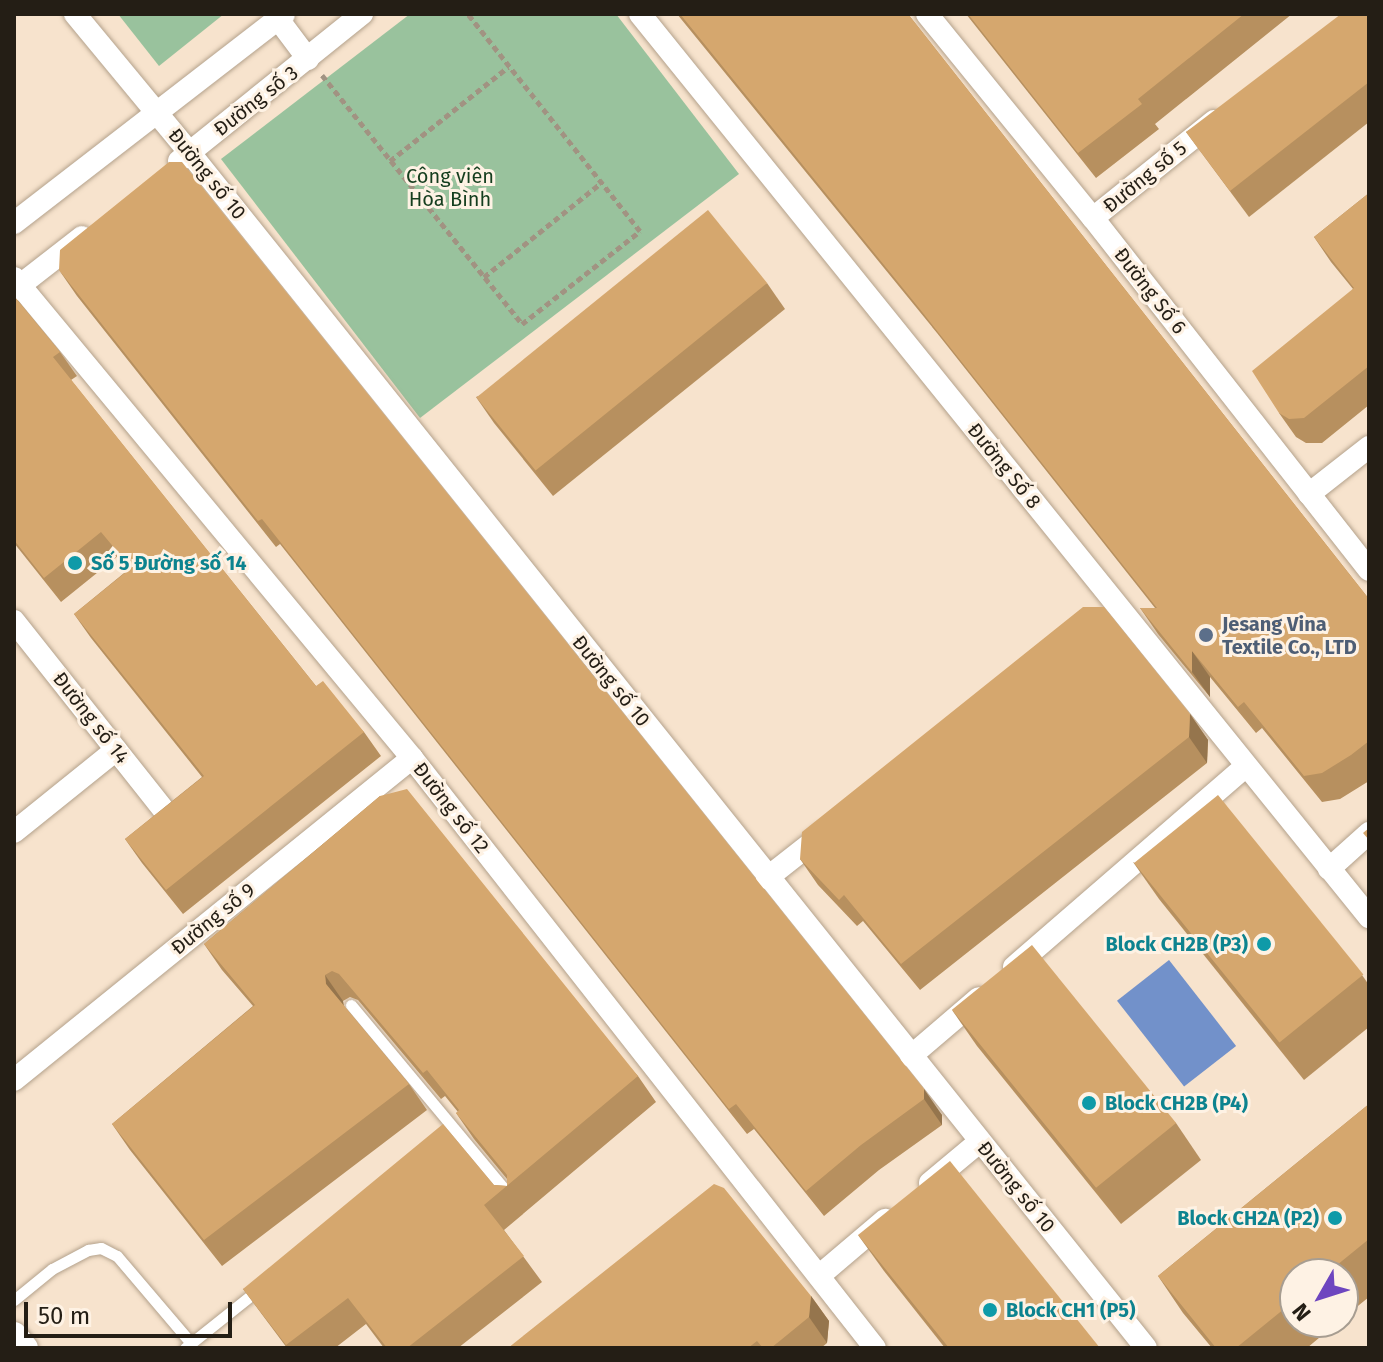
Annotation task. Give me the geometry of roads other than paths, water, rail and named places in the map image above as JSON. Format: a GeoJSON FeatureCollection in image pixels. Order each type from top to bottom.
{"type":"FeatureCollection","features":[{"type":"Feature","properties":{"kind":"street","name":"Đường số 10"},"geometry":{"type":"LineString","coordinates":[[75,14],[157,111],[767,878],[1146,1348]]}},
{"type":"Feature","properties":{"kind":"street","name":"Đường số 3"},"geometry":{"type":"LineString","coordinates":[[166,172],[362,14]]}},
{"type":"Feature","properties":{"kind":"street","name":"Đường Số 8"},"geometry":{"type":"LineString","coordinates":[[640,14],[1108,609],[1246,766],[1369,917]]}},
{"type":"Feature","properties":{"kind":"street","name":"Đường Số 6"},"geometry":{"type":"LineString","coordinates":[[927,14],[1093,218],[1369,570]]}},
{"type":"Feature","properties":{"kind":"street","name":"Đường số 3"},"geometry":{"type":"LineString","coordinates":[[14,223],[281,17],[308,59]]}},
{"type":"Feature","properties":{"kind":"street","name":"Đường số 5"},"geometry":{"type":"LineString","coordinates":[[1093,218],[1226,111]]}},
{"type":"Feature","properties":{"kind":"street"},"geometry":{"type":"LineString","coordinates":[[16,284],[106,219]]}},
{"type":"Feature","properties":{"kind":"street","name":"Đường số 12"},"geometry":{"type":"LineString","coordinates":[[16,284],[412,758],[739,1188],[819,1276],[869,1346]]}},
{"type":"Feature","properties":{"kind":"street"},"geometry":{"type":"LineString","coordinates":[[1309,494],[1369,447]]}},
{"type":"Feature","properties":{"kind":"street","name":"Đường số 14"},"geometry":{"type":"LineString","coordinates":[[14,621],[168,815]]}},
{"type":"Feature","properties":{"kind":"street"},"geometry":{"type":"LineString","coordinates":[[14,832],[116,750]]}},
{"type":"Feature","properties":{"kind":"street","name":"Đường số 9"},"geometry":{"type":"LineString","coordinates":[[14,1080],[412,758]]}},
{"type":"Feature","properties":{"kind":"street"},"geometry":{"type":"LineString","coordinates":[[911,1056],[1246,766]]}},
{"type":"Feature","properties":{"kind":"street"},"geometry":{"type":"LineString","coordinates":[[767,878],[842,819]]}},
{"type":"Feature","properties":{"kind":"street"},"geometry":{"type":"LineString","coordinates":[[1329,869],[1369,833]]}},
{"type":"Feature","properties":{"kind":"street"},"geometry":{"type":"LineString","coordinates":[[819,1276],[979,1142]]}},
{"type":"Feature","properties":{"kind":"street"},"geometry":{"type":"LineString","coordinates":[[14,1335],[25,1348]]}},
{"type":"Feature","properties":{"kind":"lane"},"geometry":{"type":"LineString","coordinates":[[351,1005],[519,1206]]}},
{"type":"Feature","properties":{"kind":"lane"},"geometry":{"type":"LineString","coordinates":[[444,1141],[456,1132]]}},
{"type":"Feature","properties":{"kind":"lane"},"geometry":{"type":"LineString","coordinates":[[14,1300],[52,1269],[88,1250],[101,1248],[117,1256],[188,1345],[264,1285]]}},
{"type":"Feature","properties":{"kind":"water"},"geometry":{"type":"Polygon","coordinates":[[[1169,960],[1236,1046],[1184,1087],[1117,1001],[1169,960]]]}},
{"type":"Feature","properties":{"kind":"place","name":"Số 5 Đường số 14"},"geometry":{"type":"Point","coordinates":[75,563]}},
{"type":"Feature","properties":{"kind":"place","name":"Jesang Vina Textile Co., LTD"},"geometry":{"type":"Point","coordinates":[1206,635]}},
{"type":"Feature","properties":{"kind":"place","name":"Block CH2B (P3)"},"geometry":{"type":"Point","coordinates":[1264,944]}},
{"type":"Feature","properties":{"kind":"place","name":"Block CH2B (P4)"},"geometry":{"type":"Point","coordinates":[1089,1103]}},
{"type":"Feature","properties":{"kind":"place","name":"Block CH2A (P2)"},"geometry":{"type":"Point","coordinates":[1335,1218]}},
{"type":"Feature","properties":{"kind":"place","name":"Block CH1 (P5)"},"geometry":{"type":"Point","coordinates":[990,1310]}},
{"type":"Feature","properties":{"kind":"park label","name":"Công viên Hòa Bình"},"geometry":{"type":"Point","coordinates":[450,188]}}]}
